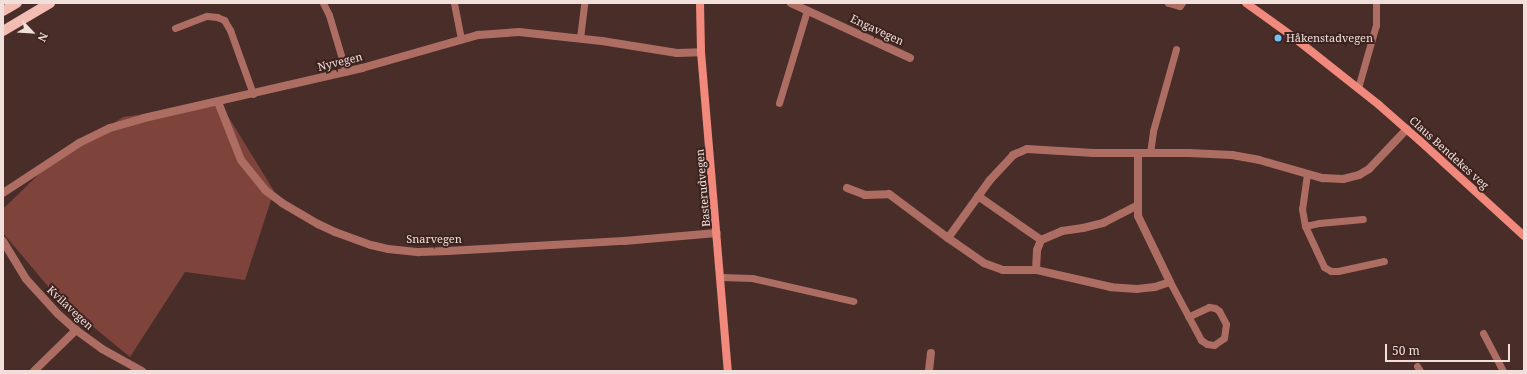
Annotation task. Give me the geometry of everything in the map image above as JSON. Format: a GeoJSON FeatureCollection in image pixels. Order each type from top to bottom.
{"type":"FeatureCollection","features":[{"type":"Feature","properties":{"kind":"main road"},"geometry":{"type":"LineString","coordinates":[[3,11],[17,3]]}},
{"type":"Feature","properties":{"kind":"main road","name":"Basterudvegen"},"geometry":{"type":"LineString","coordinates":[[700,3],[701,52],[718,233],[728,371]]}},
{"type":"Feature","properties":{"kind":"main road","name":"Claus Bendekes veg"},"geometry":{"type":"LineString","coordinates":[[1246,3],[1292,36],[1407,129],[1524,236]]}},
{"type":"Feature","properties":{"kind":"main road"},"geometry":{"type":"LineString","coordinates":[[3,31],[43,4]]}},
{"type":"Feature","properties":{"kind":"street","name":"Engavegen"},"geometry":{"type":"LineString","coordinates":[[791,3],[910,58]]}},
{"type":"Feature","properties":{"kind":"street"},"geometry":{"type":"LineString","coordinates":[[1169,3],[1181,5]]}},
{"type":"Feature","properties":{"kind":"street","name":"Nyvegen"},"geometry":{"type":"LineString","coordinates":[[3,193],[79,143],[98,133],[144,118],[346,72],[461,39],[494,32],[519,32],[580,38],[677,53],[701,52]]}},
{"type":"Feature","properties":{"kind":"street","name":"Snarvegen"},"geometry":{"type":"LineString","coordinates":[[218,102],[241,160],[265,190],[282,203],[318,224],[371,245],[388,249],[419,252],[448,251],[632,240],[718,233]]}},
{"type":"Feature","properties":{"kind":"street"},"geometry":{"type":"LineString","coordinates":[[948,238],[990,180],[1013,155],[1027,149],[1214,154],[1245,157],[1334,180],[1359,175],[1378,162],[1407,129]]}},
{"type":"Feature","properties":{"kind":"street"},"geometry":{"type":"LineString","coordinates":[[847,188],[865,195],[889,194],[984,263],[1003,270],[1036,270],[1111,287],[1137,289],[1156,287],[1170,282],[1138,216],[1138,153]]}},
{"type":"Feature","properties":{"kind":"street"},"geometry":{"type":"LineString","coordinates":[[978,196],[1041,240]]}},
{"type":"Feature","properties":{"kind":"street"},"geometry":{"type":"LineString","coordinates":[[1036,270],[1037,250],[1041,240],[1062,231],[1083,228],[1103,222],[1138,205]]}},
{"type":"Feature","properties":{"kind":"street","name":"Kvilavegen"},"geometry":{"type":"LineString","coordinates":[[3,241],[26,279],[53,309],[76,330],[102,349],[142,371]]}},
{"type":"Feature","properties":{"kind":"street"},"geometry":{"type":"LineString","coordinates":[[34,371],[76,330]]}},
{"type":"Feature","properties":{"kind":"street"},"geometry":{"type":"LineString","coordinates":[[929,371],[931,353]]}},
{"type":"Feature","properties":{"kind":"lane"},"geometry":{"type":"LineString","coordinates":[[323,3],[329,15],[346,72]]}},
{"type":"Feature","properties":{"kind":"lane"},"geometry":{"type":"LineString","coordinates":[[454,3],[461,39]]}},
{"type":"Feature","properties":{"kind":"lane"},"geometry":{"type":"LineString","coordinates":[[580,38],[584,3]]}},
{"type":"Feature","properties":{"kind":"lane"},"geometry":{"type":"LineString","coordinates":[[1358,88],[1376,25],[1376,3]]}},
{"type":"Feature","properties":{"kind":"lane"},"geometry":{"type":"LineString","coordinates":[[779,103],[807,10]]}},
{"type":"Feature","properties":{"kind":"lane"},"geometry":{"type":"LineString","coordinates":[[175,28],[207,16],[224,20],[228,24],[253,94]]}},
{"type":"Feature","properties":{"kind":"lane"},"geometry":{"type":"LineString","coordinates":[[1150,153],[1153,130],[1176,49]]}},
{"type":"Feature","properties":{"kind":"lane"},"geometry":{"type":"LineString","coordinates":[[1307,174],[1302,210],[1305,226],[1324,267],[1328,270],[1338,271],[1384,261]]}},
{"type":"Feature","properties":{"kind":"lane"},"geometry":{"type":"LineString","coordinates":[[1305,226],[1319,222],[1362,219]]}},
{"type":"Feature","properties":{"kind":"lane"},"geometry":{"type":"LineString","coordinates":[[721,277],[752,278],[853,301]]}},
{"type":"Feature","properties":{"kind":"lane"},"geometry":{"type":"LineString","coordinates":[[1170,282],[1188,317],[1201,340],[1207,344],[1214,345],[1224,338],[1226,324],[1220,311],[1215,308],[1209,307],[1188,317]]}},
{"type":"Feature","properties":{"kind":"lane"},"geometry":{"type":"LineString","coordinates":[[1482,333],[1503,371]]}},
{"type":"Feature","properties":{"kind":"shaded area"},"geometry":{"type":"Polygon","coordinates":[[[222,103],[226,113],[274,191],[245,280],[185,272],[130,357],[57,297],[3,233],[3,209],[41,172],[123,117],[222,103]]]}},
{"type":"Feature","properties":{"kind":"place","name":"Håkenstadvegen"},"geometry":{"type":"Point","coordinates":[1278,38]}}]}
